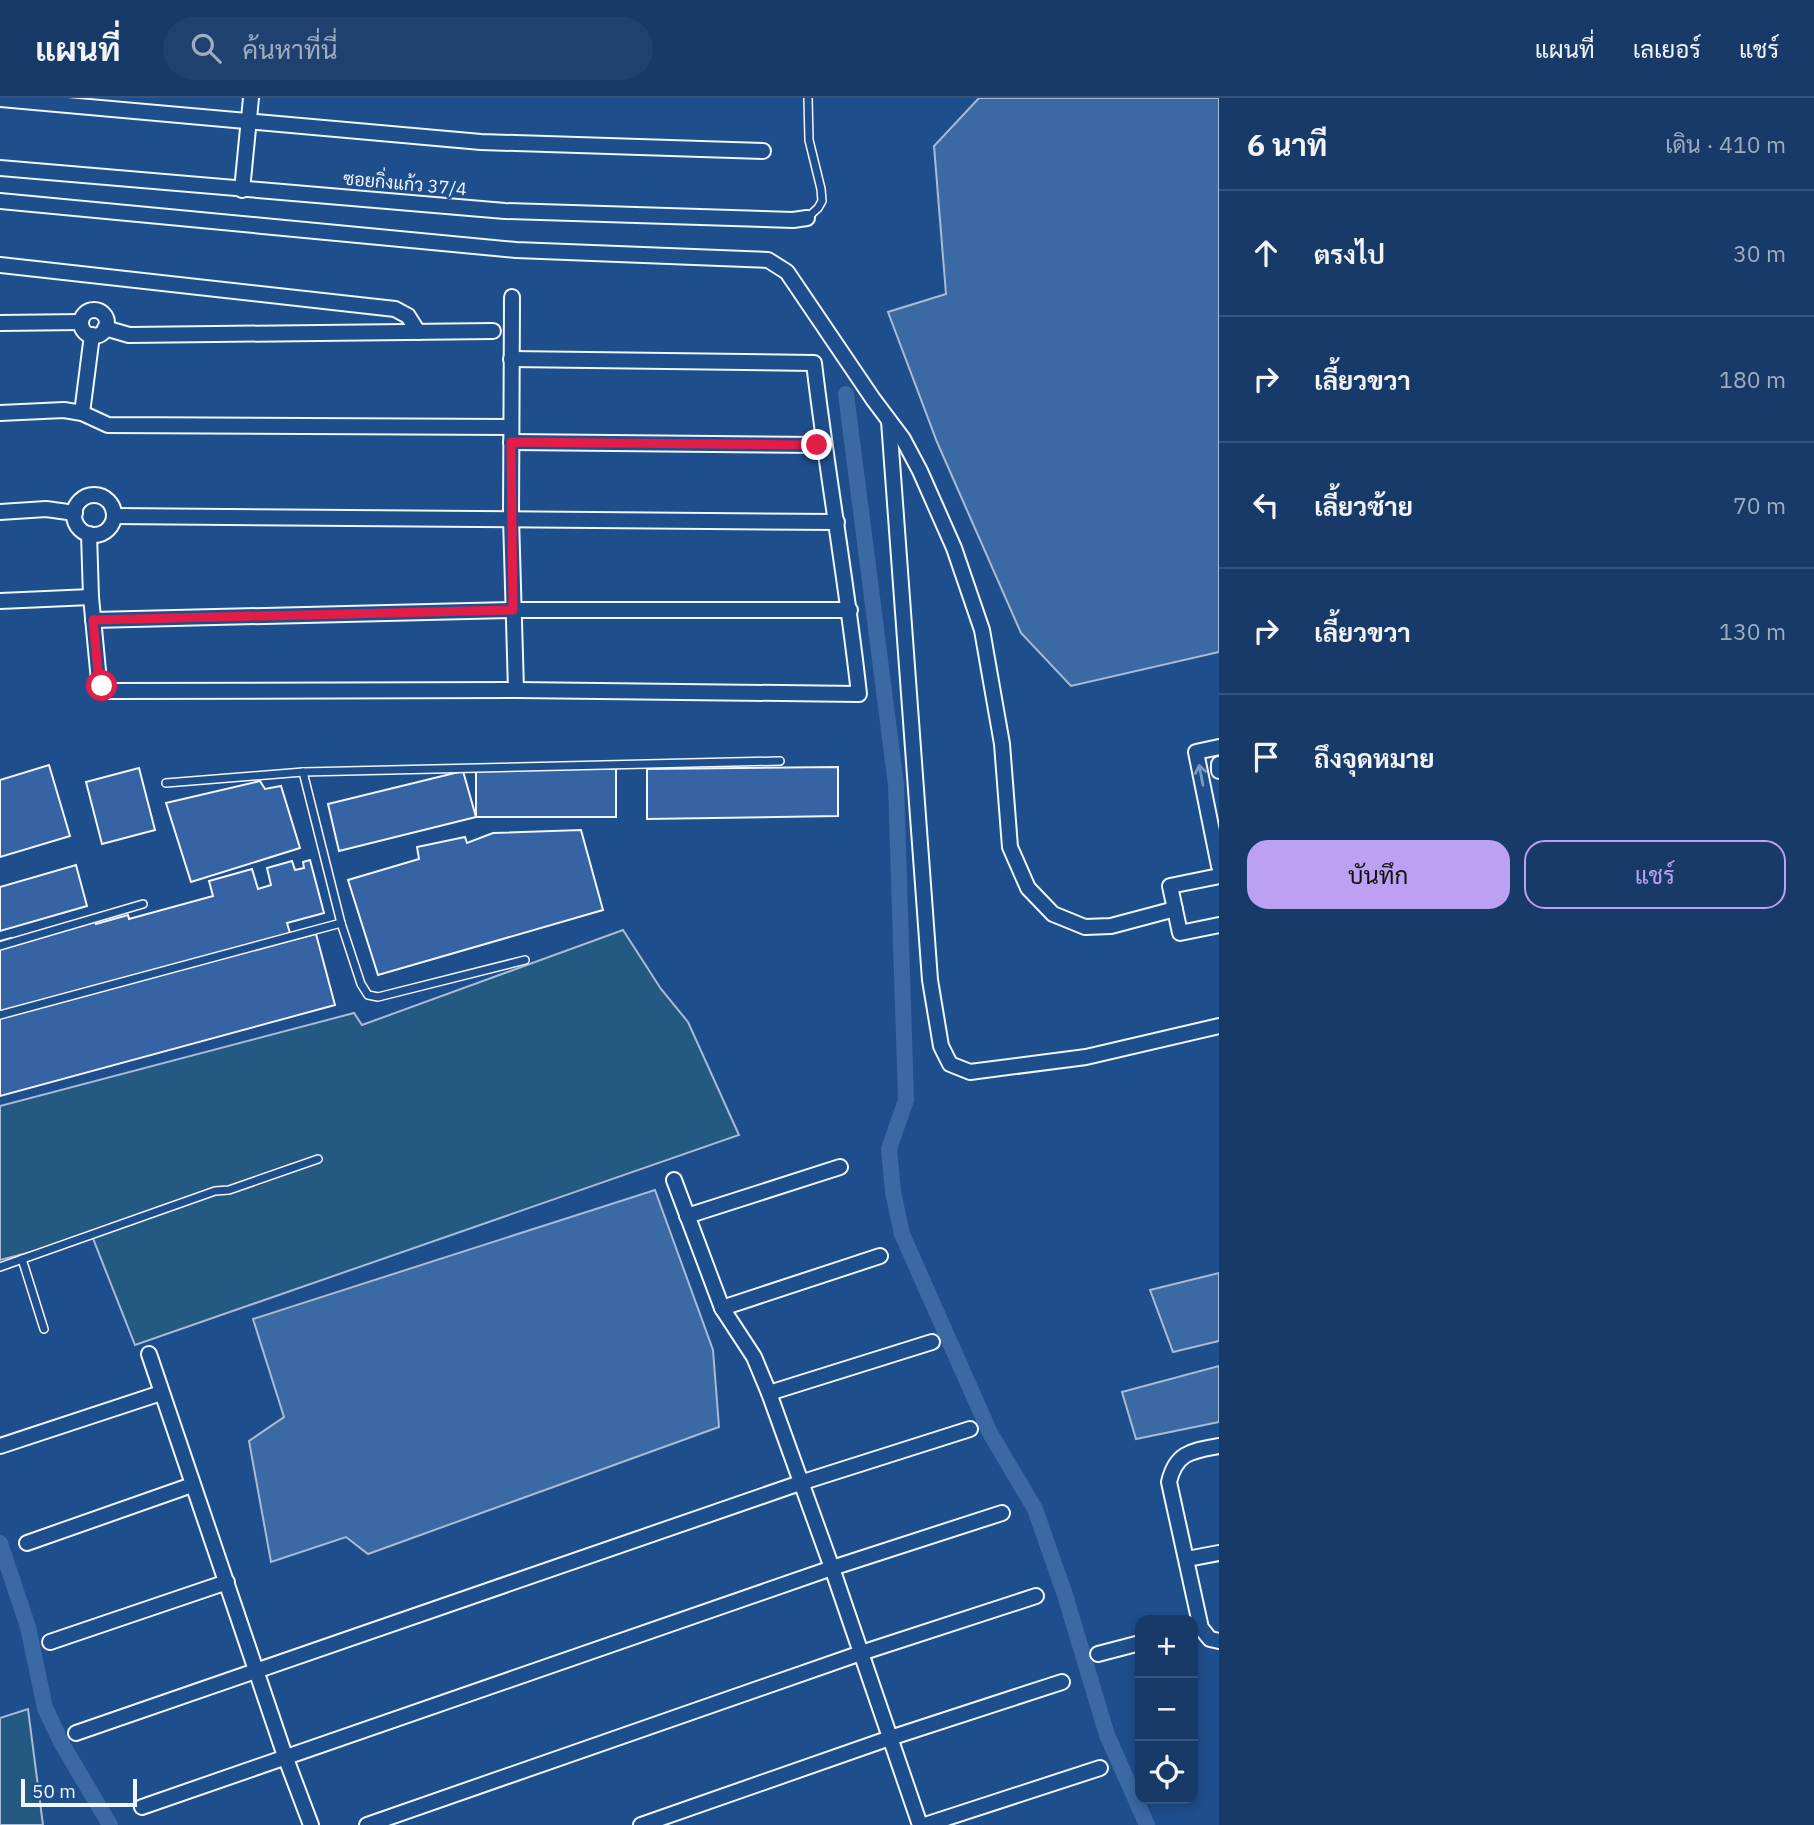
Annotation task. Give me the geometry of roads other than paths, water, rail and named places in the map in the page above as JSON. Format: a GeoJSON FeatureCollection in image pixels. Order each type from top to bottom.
{"type":"FeatureCollection","features":[{"type":"Feature","properties":{"kind":"street"},"geometry":{"type":"LineString","coordinates":[[242,190],[251,98]]}},
{"type":"Feature","properties":{"kind":"street"},"geometry":{"type":"LineString","coordinates":[[0,99],[481,142],[763,151]]}},
{"type":"Feature","properties":{"kind":"street","name":"ซอยกิ่งแก้ว 37/4"},"geometry":{"type":"LineString","coordinates":[[0,168],[505,211],[793,220],[807,218]]}},
{"type":"Feature","properties":{"kind":"street"},"geometry":{"type":"LineString","coordinates":[[0,201],[516,250],[768,260],[786,272],[903,439],[954,548],[982,630],[1002,744],[1010,847],[1028,888],[1053,914],[1085,927],[1111,926],[1175,909]]}},
{"type":"Feature","properties":{"kind":"street"},"geometry":{"type":"LineString","coordinates":[[0,265],[396,309],[408,316],[418,332]]}},
{"type":"Feature","properties":{"kind":"street"},"geometry":{"type":"LineString","coordinates":[[512,297],[511,518],[516,690]]}},
{"type":"Feature","properties":{"kind":"street"},"geometry":{"type":"LineString","coordinates":[[99,311],[106,320],[105,328],[100,334],[92,335],[85,332],[81,322],[87,312],[99,311]]}},
{"type":"Feature","properties":{"kind":"street"},"geometry":{"type":"LineString","coordinates":[[0,323],[81,322]]}},
{"type":"Feature","properties":{"kind":"street"},"geometry":{"type":"LineString","coordinates":[[105,328],[129,335],[493,331]]}},
{"type":"Feature","properties":{"kind":"street"},"geometry":{"type":"LineString","coordinates":[[82,413],[92,335]]}},
{"type":"Feature","properties":{"kind":"street"},"geometry":{"type":"LineString","coordinates":[[89,534],[91,597],[99,681],[108,691],[516,690],[859,694],[850,610],[814,363],[511,359]]}},
{"type":"Feature","properties":{"kind":"street"},"geometry":{"type":"LineString","coordinates":[[0,413],[82,413],[108,425],[511,434],[817,445],[825,451]]}},
{"type":"Feature","properties":{"kind":"street"},"geometry":{"type":"LineString","coordinates":[[889,421],[930,980],[941,1046],[950,1065],[970,1072],[1086,1057],[1219,1026]]}},
{"type":"Feature","properties":{"kind":"street"},"geometry":{"type":"LineString","coordinates":[[100,495],[111,503],[113,523],[103,533],[89,534],[78,526],[75,513],[80,501],[100,495]]}},
{"type":"Feature","properties":{"kind":"street"},"geometry":{"type":"LineString","coordinates":[[0,512],[46,509],[75,513]]}},
{"type":"Feature","properties":{"kind":"street"},"geometry":{"type":"LineString","coordinates":[[114,516],[836,522]]}},
{"type":"Feature","properties":{"kind":"street"},"geometry":{"type":"LineString","coordinates":[[0,601],[91,597]]}},
{"type":"Feature","properties":{"kind":"street"},"geometry":{"type":"LineString","coordinates":[[93,620],[513,610],[850,610]]}},
{"type":"Feature","properties":{"kind":"street"},"geometry":{"type":"LineString","coordinates":[[1219,747],[1196,752],[1219,866]]}},
{"type":"Feature","properties":{"kind":"street"},"geometry":{"type":"LineString","coordinates":[[1219,764],[1219,771]]}},
{"type":"Feature","properties":{"kind":"street"},"geometry":{"type":"LineString","coordinates":[[1219,876],[1170,886],[1180,933],[1219,925]]}},
{"type":"Feature","properties":{"kind":"street"},"geometry":{"type":"LineString","coordinates":[[687,1216],[841,1167]]}},
{"type":"Feature","properties":{"kind":"street"},"geometry":{"type":"LineString","coordinates":[[674,1180],[722,1308],[754,1357],[769,1393],[922,1825],[1100,1768]]}},
{"type":"Feature","properties":{"kind":"street"},"geometry":{"type":"LineString","coordinates":[[722,1308],[880,1256]]}},
{"type":"Feature","properties":{"kind":"street"},"geometry":{"type":"LineString","coordinates":[[769,1393],[932,1342]]}},
{"type":"Feature","properties":{"kind":"street"},"geometry":{"type":"LineString","coordinates":[[149,1354],[285,1756],[311,1825]]}},
{"type":"Feature","properties":{"kind":"street"},"geometry":{"type":"LineString","coordinates":[[0,1446],[161,1393]]}},
{"type":"Feature","properties":{"kind":"street"},"geometry":{"type":"LineString","coordinates":[[76,1733],[800,1483],[970,1429]]}},
{"type":"Feature","properties":{"kind":"street"},"geometry":{"type":"LineString","coordinates":[[1195,1615],[1187,1559],[1169,1482],[1172,1467],[1193,1451],[1219,1446]]}},
{"type":"Feature","properties":{"kind":"street"},"geometry":{"type":"LineString","coordinates":[[27,1543],[192,1485]]}},
{"type":"Feature","properties":{"kind":"street"},"geometry":{"type":"LineString","coordinates":[[142,1807],[832,1568],[1002,1513]]}},
{"type":"Feature","properties":{"kind":"street"},"geometry":{"type":"LineString","coordinates":[[1187,1559],[1219,1553]]}},
{"type":"Feature","properties":{"kind":"street"},"geometry":{"type":"LineString","coordinates":[[50,1642],[227,1582]]}},
{"type":"Feature","properties":{"kind":"street"},"geometry":{"type":"LineString","coordinates":[[367,1825],[861,1653],[1036,1596]]}},
{"type":"Feature","properties":{"kind":"street"},"geometry":{"type":"LineString","coordinates":[[1198,1630],[1210,1639],[1219,1641]]}},
{"type":"Feature","properties":{"kind":"street"},"geometry":{"type":"LineString","coordinates":[[1098,1654],[1135,1644]]}},
{"type":"Feature","properties":{"kind":"street"},"geometry":{"type":"LineString","coordinates":[[641,1825],[890,1738],[1062,1682]]}},
{"type":"Feature","properties":{"kind":"lane"},"geometry":{"type":"LineString","coordinates":[[807,218],[822,201],[809,139],[808,98]]}},
{"type":"Feature","properties":{"kind":"lane"},"geometry":{"type":"LineString","coordinates":[[166,783],[303,772],[780,761]]}},
{"type":"Feature","properties":{"kind":"lane"},"geometry":{"type":"LineString","coordinates":[[303,772],[341,923],[361,984],[368,995],[378,997],[525,960]]}},
{"type":"Feature","properties":{"kind":"lane"},"geometry":{"type":"LineString","coordinates":[[0,946],[143,904]]}},
{"type":"Feature","properties":{"kind":"lane"},"geometry":{"type":"LineString","coordinates":[[0,1015],[341,923]]}},
{"type":"Feature","properties":{"kind":"lane"},"geometry":{"type":"LineString","coordinates":[[0,1267],[215,1191],[229,1190],[318,1159]]}},
{"type":"Feature","properties":{"kind":"lane"},"geometry":{"type":"LineString","coordinates":[[22,1259],[44,1329]]}},
{"type":"Feature","properties":{"kind":"waterway"},"geometry":{"type":"LineString","coordinates":[[846,394],[896,785],[906,1100],[889,1149],[893,1192],[902,1234],[990,1433],[1035,1509],[1065,1595],[1107,1735],[1147,1825]]}},
{"type":"Feature","properties":{"kind":"waterway"},"geometry":{"type":"LineString","coordinates":[[0,1543],[28,1627],[45,1708],[62,1744],[110,1825]]}}]}
